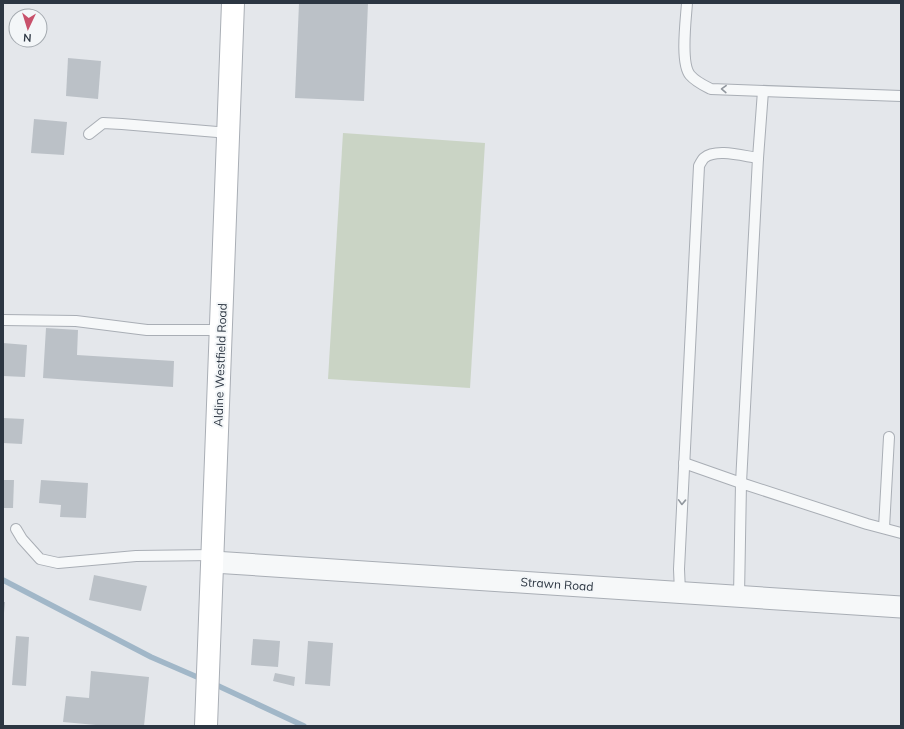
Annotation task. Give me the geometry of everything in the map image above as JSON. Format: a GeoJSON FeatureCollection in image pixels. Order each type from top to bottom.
{"type":"FeatureCollection","features":[{"type":"Feature","properties":{"kind":"main road","name":"Aldine Westfield Road"},"geometry":{"type":"LineString","coordinates":[[206,726],[222,330],[233,3]]}},
{"type":"Feature","properties":{"kind":"street","name":"Strawn Road"},"geometry":{"type":"LineString","coordinates":[[213,558],[901,607]]}},
{"type":"Feature","properties":{"kind":"lane"},"geometry":{"type":"LineString","coordinates":[[687,3],[685,60],[689,74],[698,83],[711,88],[901,96]]}},
{"type":"Feature","properties":{"kind":"lane"},"geometry":{"type":"LineString","coordinates":[[739,596],[740,483],[763,91]]}},
{"type":"Feature","properties":{"kind":"lane"},"geometry":{"type":"LineString","coordinates":[[89,134],[103,123],[229,133]]}},
{"type":"Feature","properties":{"kind":"lane"},"geometry":{"type":"LineString","coordinates":[[680,592],[679,569],[699,166],[704,158],[712,154],[721,153],[758,158]]}},
{"type":"Feature","properties":{"kind":"lane"},"geometry":{"type":"LineString","coordinates":[[3,320],[76,321],[147,330],[222,330]]}},
{"type":"Feature","properties":{"kind":"lane"},"geometry":{"type":"LineString","coordinates":[[884,528],[889,437]]}},
{"type":"Feature","properties":{"kind":"lane"},"geometry":{"type":"LineString","coordinates":[[684,463],[740,483],[901,533]]}},
{"type":"Feature","properties":{"kind":"lane"},"geometry":{"type":"LineString","coordinates":[[16,529],[22,539],[40,559],[58,563],[136,556],[213,558]]}},
{"type":"Feature","properties":{"kind":"green space"},"geometry":{"type":"Polygon","coordinates":[[[343,133],[485,143],[470,388],[328,379],[343,133]]]}},
{"type":"Feature","properties":{"kind":"building"},"geometry":{"type":"Polygon","coordinates":[[[299,3],[368,3],[364,101],[295,98],[299,3]]]}},
{"type":"Feature","properties":{"kind":"building"},"geometry":{"type":"Polygon","coordinates":[[[68,58],[101,61],[98,99],[66,96],[68,58]]]}},
{"type":"Feature","properties":{"kind":"building"},"geometry":{"type":"Polygon","coordinates":[[[34,119],[67,122],[64,155],[31,153],[34,119]]]}},
{"type":"Feature","properties":{"kind":"building"},"geometry":{"type":"Polygon","coordinates":[[[46,328],[78,330],[77,355],[174,361],[173,387],[43,378],[46,328]]]}},
{"type":"Feature","properties":{"kind":"building"},"geometry":{"type":"Polygon","coordinates":[[[3,343],[27,345],[25,377],[3,376],[3,343]]]}},
{"type":"Feature","properties":{"kind":"building"},"geometry":{"type":"Polygon","coordinates":[[[3,418],[24,419],[22,444],[3,443],[3,418]]]}},
{"type":"Feature","properties":{"kind":"building"},"geometry":{"type":"Polygon","coordinates":[[[3,480],[14,480],[13,508],[3,508],[3,480]]]}},
{"type":"Feature","properties":{"kind":"building"},"geometry":{"type":"Polygon","coordinates":[[[41,480],[88,483],[86,518],[60,517],[61,505],[39,503],[41,480]]]}},
{"type":"Feature","properties":{"kind":"building"},"geometry":{"type":"Polygon","coordinates":[[[94,575],[147,586],[141,611],[89,600],[94,575]]]}},
{"type":"Feature","properties":{"kind":"building"},"geometry":{"type":"Polygon","coordinates":[[[3,602],[5,602],[4,613],[3,613],[3,602]]]}},
{"type":"Feature","properties":{"kind":"building"},"geometry":{"type":"Polygon","coordinates":[[[16,636],[29,637],[26,686],[12,685],[16,636]]]}},
{"type":"Feature","properties":{"kind":"building"},"geometry":{"type":"Polygon","coordinates":[[[253,639],[280,641],[278,667],[251,665],[253,639]]]}},
{"type":"Feature","properties":{"kind":"building"},"geometry":{"type":"Polygon","coordinates":[[[308,641],[333,643],[330,686],[305,684],[308,641]]]}},
{"type":"Feature","properties":{"kind":"building"},"geometry":{"type":"Polygon","coordinates":[[[91,671],[149,677],[144,726],[107,726],[63,722],[66,696],[89,698],[91,671]]]}},
{"type":"Feature","properties":{"kind":"building"},"geometry":{"type":"Polygon","coordinates":[[[275,673],[295,677],[294,686],[273,681],[275,673]]]}},
{"type":"Feature","properties":{"kind":"waterway"},"geometry":{"type":"LineString","coordinates":[[3,580],[151,657],[204,680]]}},
{"type":"Feature","properties":{"kind":"waterway"},"geometry":{"type":"LineString","coordinates":[[212,683],[304,726]]}}]}
